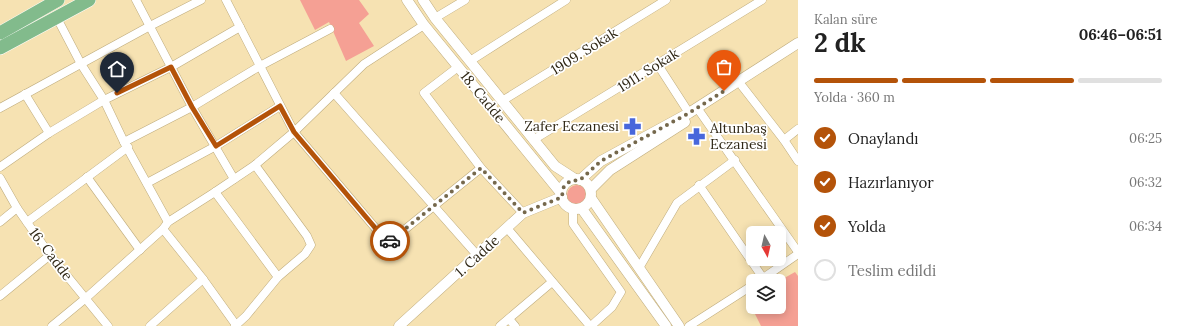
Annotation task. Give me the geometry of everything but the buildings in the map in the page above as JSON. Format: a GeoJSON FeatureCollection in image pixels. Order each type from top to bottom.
{"type":"FeatureCollection","features":[{"type":"Feature","properties":{"kind":"highway"},"geometry":{"type":"LineString","coordinates":[[0,33],[58,0]]}},
{"type":"Feature","properties":{"kind":"highway"},"geometry":{"type":"LineString","coordinates":[[0,48],[89,0]]}},
{"type":"Feature","properties":{"kind":"street"},"geometry":{"type":"LineString","coordinates":[[136,0],[192,107],[234,179]]}},
{"type":"Feature","properties":{"kind":"street"},"geometry":{"type":"LineString","coordinates":[[0,108],[150,26],[201,0]]}},
{"type":"Feature","properties":{"kind":"street"},"geometry":{"type":"LineString","coordinates":[[226,0],[294,132],[388,243],[481,168]]}},
{"type":"Feature","properties":{"kind":"street","name":"18. Cadde"},"geometry":{"type":"LineString","coordinates":[[407,0],[424,24],[561,195]]}},
{"type":"Feature","properties":{"kind":"street","name":"18. Cadde"},"geometry":{"type":"LineString","coordinates":[[423,0],[435,18],[555,166],[577,179]]}},
{"type":"Feature","properties":{"kind":"street"},"geometry":{"type":"LineString","coordinates":[[435,18],[465,0]]}},
{"type":"Feature","properties":{"kind":"street"},"geometry":{"type":"LineString","coordinates":[[470,61],[566,0]]}},
{"type":"Feature","properties":{"kind":"street","name":"1909. Sokak"},"geometry":{"type":"LineString","coordinates":[[502,102],[666,0]]}},
{"type":"Feature","properties":{"kind":"street","name":"1911. Sokak"},"geometry":{"type":"LineString","coordinates":[[534,140],[762,0]]}},
{"type":"Feature","properties":{"kind":"street"},"geometry":{"type":"LineString","coordinates":[[58,18],[81,64],[104,100],[126,145],[168,222]]}},
{"type":"Feature","properties":{"kind":"street"},"geometry":{"type":"LineString","coordinates":[[52,326],[140,250],[163,229],[168,222],[255,165],[294,132],[364,64],[424,24]]}},
{"type":"Feature","properties":{"kind":"street"},"geometry":{"type":"LineString","coordinates":[[0,167],[49,133],[104,100],[171,67],[240,27]]}},
{"type":"Feature","properties":{"kind":"street"},"geometry":{"type":"LineString","coordinates":[[27,222],[87,177],[126,145],[260,66],[330,29]]}},
{"type":"Feature","properties":{"kind":"street"},"geometry":{"type":"LineString","coordinates":[[666,326],[577,209],[566,205],[561,195],[566,184],[577,179],[601,161],[689,113],[798,43]]}},
{"type":"Feature","properties":{"kind":"street"},"geometry":{"type":"LineString","coordinates":[[507,228],[591,326],[612,307],[621,292],[573,224],[577,209],[589,203],[591,194],[610,170],[798,51]]}},
{"type":"Feature","properties":{"kind":"street"},"geometry":{"type":"LineString","coordinates":[[658,65],[689,113]]}},
{"type":"Feature","properties":{"kind":"street"},"geometry":{"type":"LineString","coordinates":[[458,67],[424,93],[481,168],[523,213]]}},
{"type":"Feature","properties":{"kind":"street"},"geometry":{"type":"LineString","coordinates":[[742,86],[784,140],[798,161]]}},
{"type":"Feature","properties":{"kind":"street"},"geometry":{"type":"LineString","coordinates":[[334,92],[477,255]]}},
{"type":"Feature","properties":{"kind":"street"},"geometry":{"type":"LineString","coordinates":[[25,94],[49,133]]}},
{"type":"Feature","properties":{"kind":"street"},"geometry":{"type":"LineString","coordinates":[[147,183],[216,146],[280,106]]}},
{"type":"Feature","properties":{"kind":"street"},"geometry":{"type":"LineString","coordinates":[[700,112],[735,160],[798,253],[769,274]]}},
{"type":"Feature","properties":{"kind":"street"},"geometry":{"type":"LineString","coordinates":[[784,140],[798,129]]}},
{"type":"Feature","properties":{"kind":"street"},"geometry":{"type":"LineString","coordinates":[[639,268],[677,203],[735,160]]}},
{"type":"Feature","properties":{"kind":"street"},"geometry":{"type":"LineString","coordinates":[[163,229],[204,279],[235,325],[246,316],[278,277],[306,254],[311,245],[307,236],[255,165]]}},
{"type":"Feature","properties":{"kind":"street"},"geometry":{"type":"LineString","coordinates":[[87,177],[140,250]]}},
{"type":"Feature","properties":{"kind":"street","name":"16. Cadde"},"geometry":{"type":"LineString","coordinates":[[0,178],[17,208],[50,255],[108,326]]}},
{"type":"Feature","properties":{"kind":"street"},"geometry":{"type":"LineString","coordinates":[[577,179],[586,183],[591,194],[639,268],[679,326]]}},
{"type":"Feature","properties":{"kind":"street"},"geometry":{"type":"LineString","coordinates":[[699,186],[757,274]]}},
{"type":"Feature","properties":{"kind":"street"},"geometry":{"type":"LineString","coordinates":[[215,192],[278,277]]}},
{"type":"Feature","properties":{"kind":"street","name":"1. Cadde"},"geometry":{"type":"LineString","coordinates":[[399,326],[523,213],[561,195]]}},
{"type":"Feature","properties":{"kind":"street"},"geometry":{"type":"LineString","coordinates":[[0,222],[17,208]]}},
{"type":"Feature","properties":{"kind":"street"},"geometry":{"type":"LineString","coordinates":[[0,296],[50,255]]}},
{"type":"Feature","properties":{"kind":"street"},"geometry":{"type":"LineString","coordinates":[[150,326],[204,279]]}},
{"type":"Feature","properties":{"kind":"street"},"geometry":{"type":"LineString","coordinates":[[500,326],[552,282]]}},
{"type":"Feature","properties":{"kind":"street"},"geometry":{"type":"LineString","coordinates":[[689,326],[746,289]]}},
{"type":"Feature","properties":{"kind":"street"},"geometry":{"type":"LineString","coordinates":[[509,319],[515,326]]}},
{"type":"Feature","properties":{"kind":"shaded area"},"geometry":{"type":"Polygon","coordinates":[[[300,0],[359,0],[369,14],[359,23],[374,46],[346,61],[329,22],[315,30],[300,0]]]}},
{"type":"Feature","properties":{"kind":"shaded area"},"geometry":{"type":"Polygon","coordinates":[[[577,185],[584,188],[587,195],[584,202],[577,205],[570,202],[567,195],[570,188],[577,185]]]}},
{"type":"Feature","properties":{"kind":"shaded area"},"geometry":{"type":"Polygon","coordinates":[[[795,272],[798,276],[798,326],[761,326],[755,314],[786,314],[786,277],[795,272]]]}},
{"type":"Feature","properties":{"kind":"way so far"},"geometry":{"type":"LineString","coordinates":[[390,241],[481,168],[523,213],[562,197],[561,193],[563,188],[570,181],[575,179],[580,180],[601,161],[689,113],[724,91]]}},
{"type":"Feature","properties":{"kind":"place","name":"Zafer Eczanesi"},"geometry":{"type":"Point","coordinates":[632,126]}},
{"type":"Feature","properties":{"kind":"place","name":"Altunbaş Eczanesi"},"geometry":{"type":"Point","coordinates":[697,136]}},
{"type":"Feature","properties":{"kind":"route"},"geometry":{"type":"LineString","coordinates":[[117,93],[171,67],[192,107],[216,146],[280,106],[294,132],[388,243],[390,241]]}}]}
